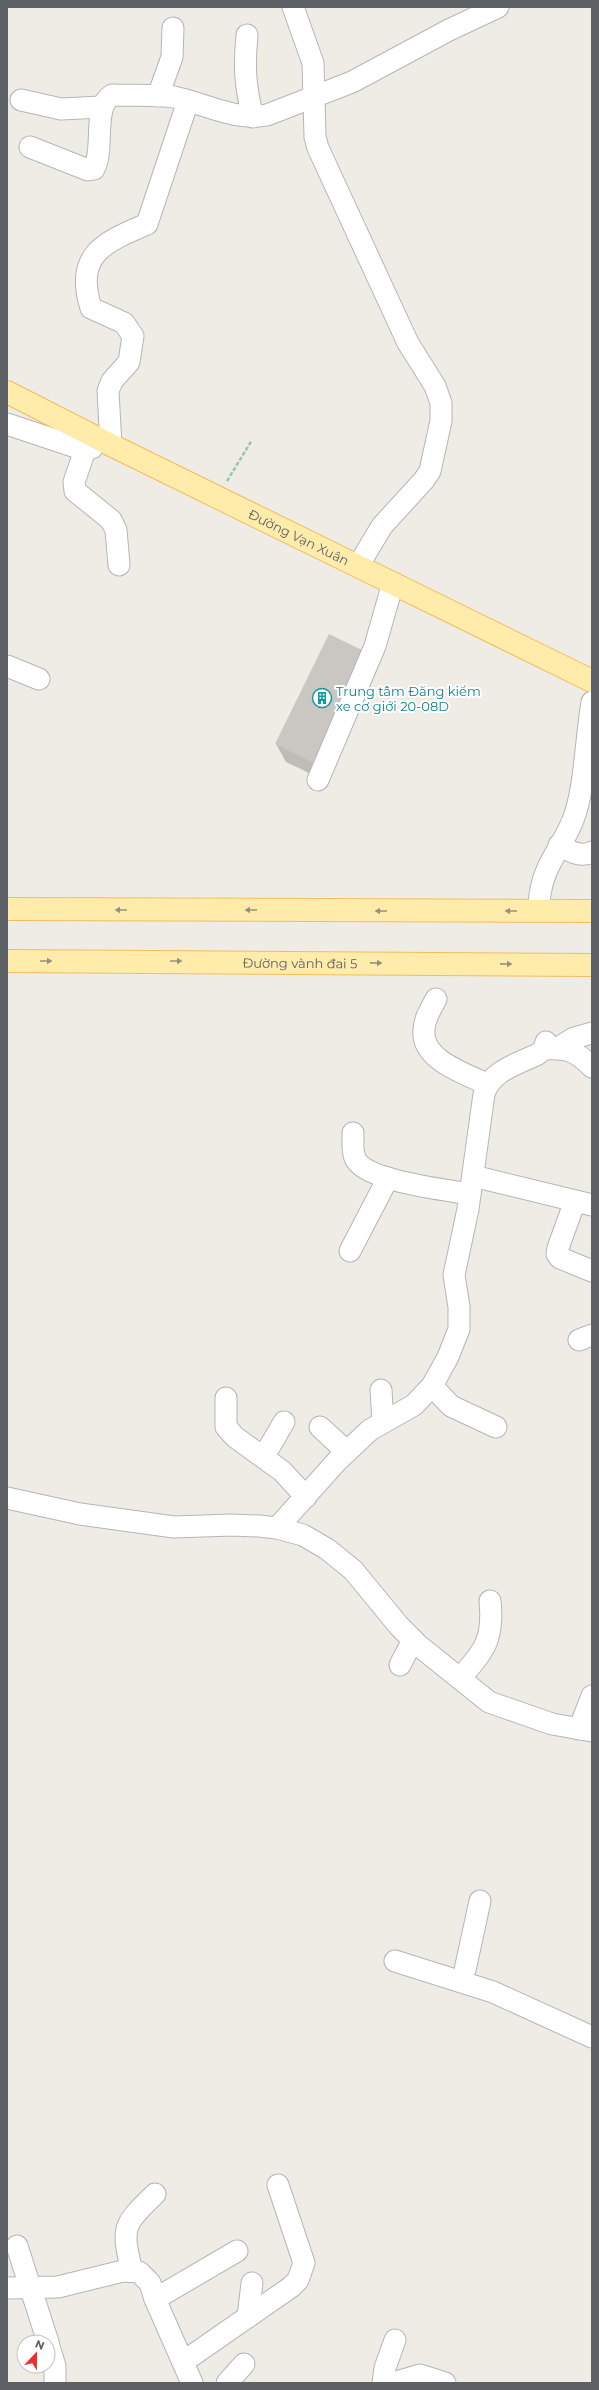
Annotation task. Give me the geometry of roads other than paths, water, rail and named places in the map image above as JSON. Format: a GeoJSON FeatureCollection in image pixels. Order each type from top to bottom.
{"type":"FeatureCollection","features":[{"type":"Feature","properties":{"kind":"main road","name":"Đường Vạn Xuân"},"geometry":{"type":"LineString","coordinates":[[7,392],[97,445],[218,496],[592,681]]}},
{"type":"Feature","properties":{"kind":"main road"},"geometry":{"type":"LineString","coordinates":[[7,909],[592,911]]}},
{"type":"Feature","properties":{"kind":"main road","name":"Đường vành đai 5"},"geometry":{"type":"LineString","coordinates":[[7,960],[592,965]]}},
{"type":"Feature","properties":{"kind":"street"},"geometry":{"type":"LineString","coordinates":[[293,7],[313,63],[316,137],[318,148],[408,343],[435,386],[440,403],[441,421],[430,471],[424,480],[382,526],[358,566]]}},
{"type":"Feature","properties":{"kind":"street"},"geometry":{"type":"LineString","coordinates":[[30,147],[88,170],[94,169],[99,160],[101,107],[106,99],[112,96],[158,96],[188,101],[236,115],[253,117],[268,115],[352,82],[449,30],[498,7]]}},
{"type":"Feature","properties":{"kind":"street"},"geometry":{"type":"LineString","coordinates":[[158,96],[172,57],[173,28]]}},
{"type":"Feature","properties":{"kind":"street"},"geometry":{"type":"LineString","coordinates":[[247,35],[244,65],[245,87],[253,117]]}},
{"type":"Feature","properties":{"kind":"street"},"geometry":{"type":"LineString","coordinates":[[21,100],[61,109],[101,107]]}},
{"type":"Feature","properties":{"kind":"street"},"geometry":{"type":"LineString","coordinates":[[119,565],[116,530],[111,520],[75,491],[74,482],[97,445],[108,391],[112,381],[129,362],[133,336],[124,323],[91,308],[88,297],[89,262],[95,252],[116,238],[147,224],[188,101]]}},
{"type":"Feature","properties":{"kind":"street"},"geometry":{"type":"LineString","coordinates":[[7,424],[97,445]]}},
{"type":"Feature","properties":{"kind":"street"},"geometry":{"type":"LineString","coordinates":[[318,780],[375,646],[393,583]]}},
{"type":"Feature","properties":{"kind":"street"},"geometry":{"type":"LineString","coordinates":[[7,666],[39,679]]}},
{"type":"Feature","properties":{"kind":"street"},"geometry":{"type":"LineString","coordinates":[[539,903],[540,884],[547,867],[574,819],[592,702]]}},
{"type":"Feature","properties":{"kind":"street"},"geometry":{"type":"LineString","coordinates":[[559,845],[579,855],[586,855],[592,852]]}},
{"type":"Feature","properties":{"kind":"street"},"geometry":{"type":"LineString","coordinates":[[436,998],[426,1018],[423,1032],[427,1047],[439,1058],[458,1070],[487,1084]]}},
{"type":"Feature","properties":{"kind":"street"},"geometry":{"type":"LineString","coordinates":[[277,1528],[347,1452],[370,1430],[414,1405],[432,1386],[448,1357],[459,1329],[459,1308],[454,1275],[472,1185],[484,1094],[487,1084],[494,1076],[549,1046],[592,1033]]}},
{"type":"Feature","properties":{"kind":"street"},"geometry":{"type":"LineString","coordinates":[[549,1046],[564,1048],[580,1055],[592,1067]]}},
{"type":"Feature","properties":{"kind":"street"},"geometry":{"type":"LineString","coordinates":[[353,1133],[355,1158],[360,1166],[406,1184],[472,1185],[584,1203],[558,1248],[557,1254],[560,1258],[592,1271]]}},
{"type":"Feature","properties":{"kind":"street"},"geometry":{"type":"LineString","coordinates":[[350,1251],[388,1178]]}},
{"type":"Feature","properties":{"kind":"street"},"geometry":{"type":"LineString","coordinates":[[432,1386],[451,1406],[496,1427]]}},
{"type":"Feature","properties":{"kind":"street"},"geometry":{"type":"LineString","coordinates":[[381,1390],[383,1422]]}},
{"type":"Feature","properties":{"kind":"street"},"geometry":{"type":"LineString","coordinates":[[226,1398],[226,1427],[235,1437],[264,1456],[306,1497]]}},
{"type":"Feature","properties":{"kind":"street"},"geometry":{"type":"LineString","coordinates":[[264,1456],[284,1422]]}},
{"type":"Feature","properties":{"kind":"street"},"geometry":{"type":"LineString","coordinates":[[320,1427],[347,1452]]}},
{"type":"Feature","properties":{"kind":"street"},"geometry":{"type":"LineString","coordinates":[[7,1498],[80,1514],[174,1527],[232,1525],[277,1528],[303,1535],[327,1549],[353,1570],[413,1640],[489,1702],[552,1724],[586,1730],[592,1696]]}},
{"type":"Feature","properties":{"kind":"street"},"geometry":{"type":"LineString","coordinates":[[460,1678],[478,1657],[488,1641],[492,1621],[490,1600]]}},
{"type":"Feature","properties":{"kind":"street"},"geometry":{"type":"LineString","coordinates":[[400,1665],[413,1640]]}},
{"type":"Feature","properties":{"kind":"street"},"geometry":{"type":"LineString","coordinates":[[463,1976],[480,1901]]}},
{"type":"Feature","properties":{"kind":"street"},"geometry":{"type":"LineString","coordinates":[[395,1961],[463,1976],[494,1992],[592,2037]]}},
{"type":"Feature","properties":{"kind":"street"},"geometry":{"type":"LineString","coordinates":[[183,2362],[235,2328],[291,2287],[303,2269],[302,2254],[278,2185]]}},
{"type":"Feature","properties":{"kind":"street"},"geometry":{"type":"LineString","coordinates":[[132,2271],[124,2235],[133,2216],[155,2194]]}},
{"type":"Feature","properties":{"kind":"street"},"geometry":{"type":"LineString","coordinates":[[17,2246],[45,2334]]}},
{"type":"Feature","properties":{"kind":"street"},"geometry":{"type":"LineString","coordinates":[[155,2299],[237,2251]]}},
{"type":"Feature","properties":{"kind":"street"},"geometry":{"type":"LineString","coordinates":[[7,2288],[13,2289],[30,2286],[58,2287],[124,2271],[139,2272],[150,2283],[155,2299],[192,2383]]}},
{"type":"Feature","properties":{"kind":"street"},"geometry":{"type":"LineString","coordinates":[[248,2317],[252,2284]]}},
{"type":"Feature","properties":{"kind":"street"},"geometry":{"type":"LineString","coordinates":[[383,2383],[385,2368],[395,2340]]}},
{"type":"Feature","properties":{"kind":"street"},"geometry":{"type":"LineString","coordinates":[[227,2383],[244,2364]]}},
{"type":"Feature","properties":{"kind":"street"},"geometry":{"type":"LineString","coordinates":[[393,2383],[420,2376],[445,2383]]}},
{"type":"Feature","properties":{"kind":"place","name":"Trung tâm Đăng kiểm xe cơ giới 20-08D"},"geometry":{"type":"Point","coordinates":[322,698]}}]}
